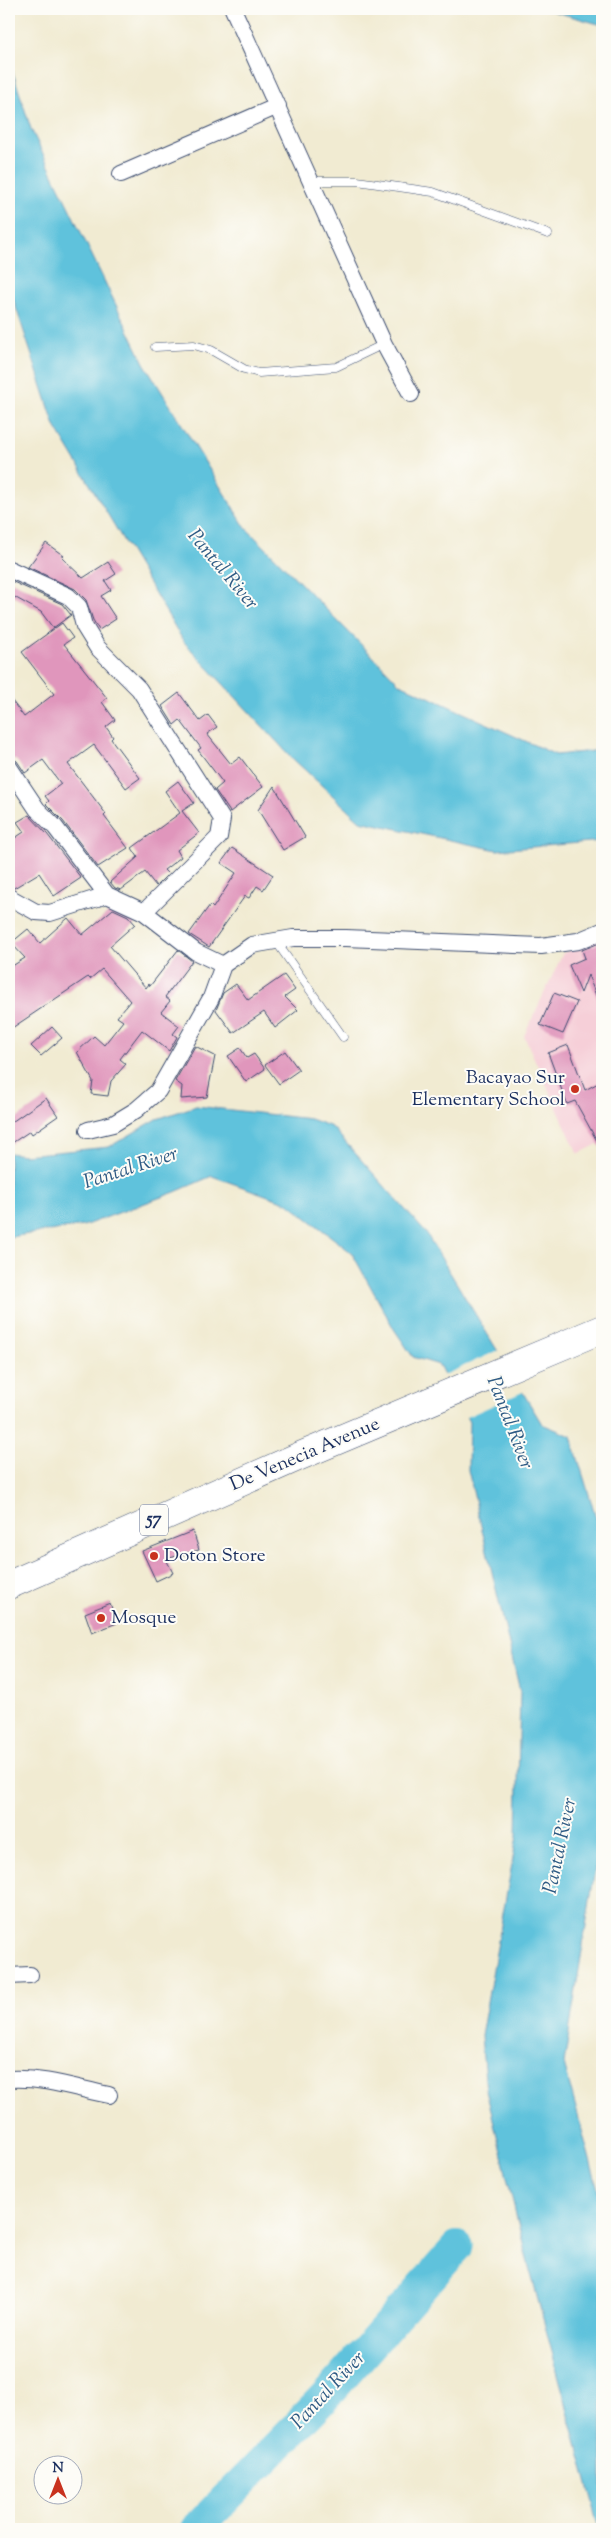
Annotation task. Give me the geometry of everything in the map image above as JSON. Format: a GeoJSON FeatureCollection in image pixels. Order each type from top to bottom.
{"type":"FeatureCollection","features":[{"type":"Feature","properties":{"kind":"highway","name":"De Venecia Avenue"},"geometry":{"type":"LineString","coordinates":[[9,1585],[300,1456],[590,1334]]}},
{"type":"Feature","properties":{"kind":"street"},"geometry":{"type":"LineString","coordinates":[[234,9],[384,344],[411,394]]}},
{"type":"Feature","properties":{"kind":"street"},"geometry":{"type":"LineString","coordinates":[[121,174],[278,106]]}},
{"type":"Feature","properties":{"kind":"street"},"geometry":{"type":"LineString","coordinates":[[9,569],[54,588],[68,596],[79,607],[84,626],[97,647],[139,689],[222,818],[222,830],[219,837],[144,912]]}},
{"type":"Feature","properties":{"kind":"street"},"geometry":{"type":"LineString","coordinates":[[9,767],[37,809],[55,827],[107,895],[144,912],[196,952],[223,965]]}},
{"type":"Feature","properties":{"kind":"street"},"geometry":{"type":"LineString","coordinates":[[9,897],[36,912],[50,913],[107,895]]}},
{"type":"Feature","properties":{"kind":"street"},"geometry":{"type":"LineString","coordinates":[[88,1130],[113,1124],[136,1110],[158,1092],[211,998],[223,965],[252,945],[275,940],[346,938],[541,946],[578,941],[602,931]]}},
{"type":"Feature","properties":{"kind":"street"},"geometry":{"type":"LineString","coordinates":[[9,1976],[30,1975]]}},
{"type":"Feature","properties":{"kind":"street"},"geometry":{"type":"LineString","coordinates":[[9,2079],[30,2078],[57,2082],[109,2095]]}},
{"type":"Feature","properties":{"kind":"lane"},"geometry":{"type":"LineString","coordinates":[[311,181],[357,181],[433,192],[548,234]]}},
{"type":"Feature","properties":{"kind":"lane"},"geometry":{"type":"LineString","coordinates":[[155,347],[194,345],[211,350],[244,369],[260,372],[336,367],[384,344]]}},
{"type":"Feature","properties":{"kind":"lane"},"geometry":{"type":"LineString","coordinates":[[275,940],[343,1037]]}},
{"type":"Feature","properties":{"kind":"shaded area","name":"Bacayao Sur Elementary School"},"geometry":{"type":"Polygon","coordinates":[[[602,937],[602,1142],[578,1154],[524,1036],[563,953],[602,937]]]}},
{"type":"Feature","properties":{"kind":"water"},"geometry":{"type":"Polygon","coordinates":[[[545,9],[602,9],[602,25],[545,9]]]}},
{"type":"Feature","properties":{"kind":"water"},"geometry":{"type":"Polygon","coordinates":[[[9,60],[31,129],[144,363],[245,527],[400,684],[556,755],[602,750],[602,841],[497,850],[360,821],[292,758],[184,642],[55,426],[9,286],[9,60]]]}},
{"type":"Feature","properties":{"kind":"water"},"geometry":{"type":"Polygon","coordinates":[[[196,1106],[310,1119],[332,1127],[426,1233],[542,1424],[571,1436],[602,1537],[602,1825],[564,2064],[602,2204],[602,2529],[600,2529],[525,2252],[486,2090],[481,2036],[517,1836],[520,1691],[468,1470],[469,1422],[439,1365],[413,1357],[394,1329],[352,1253],[288,1203],[212,1176],[175,1192],[83,1226],[9,1237],[9,1153],[24,1155],[109,1147],[157,1119],[196,1106]]]}},
{"type":"Feature","properties":{"kind":"pier"},"geometry":{"type":"Polygon","coordinates":[[[499,1350],[525,1391],[464,1418],[442,1376],[499,1350]]]}},
{"type":"Feature","properties":{"kind":"building"},"geometry":{"type":"Polygon","coordinates":[[[46,543],[64,556],[62,558],[83,578],[108,562],[116,574],[105,581],[111,590],[101,596],[116,619],[99,630],[93,620],[86,600],[75,589],[28,567],[46,543]]]}},
{"type":"Feature","properties":{"kind":"building"},"geometry":{"type":"Polygon","coordinates":[[[11,581],[62,604],[71,615],[53,628],[41,612],[9,594],[11,581]]]}},
{"type":"Feature","properties":{"kind":"building"},"geometry":{"type":"Polygon","coordinates":[[[62,623],[73,638],[64,644],[107,698],[102,702],[115,720],[106,727],[113,737],[111,739],[140,778],[126,788],[94,745],[68,764],[106,814],[104,816],[128,848],[98,867],[63,821],[46,804],[49,801],[45,796],[61,784],[43,760],[25,773],[17,761],[9,757],[9,697],[24,717],[54,694],[22,652],[62,623]]]}},
{"type":"Feature","properties":{"kind":"building"},"geometry":{"type":"Polygon","coordinates":[[[179,693],[200,721],[208,715],[217,727],[207,734],[231,764],[240,757],[263,787],[230,812],[215,790],[223,783],[198,750],[201,748],[180,720],[174,725],[162,706],[179,693]]]}},
{"type":"Feature","properties":{"kind":"building"},"geometry":{"type":"Polygon","coordinates":[[[178,781],[194,803],[182,811],[199,833],[177,850],[181,857],[164,870],[168,874],[156,886],[145,872],[121,890],[115,888],[110,882],[138,857],[132,848],[180,813],[165,791],[178,781]]]}},
{"type":"Feature","properties":{"kind":"building"},"geometry":{"type":"Polygon","coordinates":[[[274,786],[305,837],[283,850],[258,810],[274,786]]]}},
{"type":"Feature","properties":{"kind":"building"},"geometry":{"type":"Polygon","coordinates":[[[29,815],[47,834],[81,878],[54,896],[39,873],[14,888],[9,887],[9,842],[24,832],[17,822],[29,815]]]}},
{"type":"Feature","properties":{"kind":"building"},"geometry":{"type":"Polygon","coordinates":[[[232,848],[273,875],[263,890],[257,886],[249,898],[245,896],[209,947],[189,934],[210,905],[213,908],[236,873],[221,863],[232,848]]]}},
{"type":"Feature","properties":{"kind":"building"},"geometry":{"type":"Polygon","coordinates":[[[113,909],[128,916],[135,924],[110,946],[146,988],[149,984],[150,986],[178,950],[192,961],[165,997],[170,1001],[161,1012],[179,1026],[173,1034],[177,1037],[169,1051],[142,1030],[120,1059],[126,1064],[111,1081],[108,1096],[91,1094],[93,1081],[77,1052],[94,1036],[104,1045],[123,1021],[117,1017],[130,1001],[102,969],[90,979],[88,977],[9,1030],[9,968],[25,958],[11,943],[28,929],[40,943],[68,918],[82,935],[113,909]]]}},
{"type":"Feature","properties":{"kind":"building"},"geometry":{"type":"Polygon","coordinates":[[[602,942],[601,1008],[588,975],[581,993],[569,965],[585,958],[582,950],[602,942]]]}},
{"type":"Feature","properties":{"kind":"building"},"geometry":{"type":"Polygon","coordinates":[[[284,975],[295,990],[285,997],[298,1010],[275,1028],[264,1012],[233,1033],[216,1010],[223,993],[236,984],[248,1000],[284,975]]]}},
{"type":"Feature","properties":{"kind":"building"},"geometry":{"type":"Polygon","coordinates":[[[554,993],[577,1002],[563,1034],[540,1025],[554,993]]]}},
{"type":"Feature","properties":{"kind":"building"},"geometry":{"type":"Polygon","coordinates":[[[52,1027],[62,1038],[41,1056],[31,1046],[52,1027]]]}},
{"type":"Feature","properties":{"kind":"building"},"geometry":{"type":"Polygon","coordinates":[[[568,1045],[585,1090],[602,1081],[602,1150],[575,1101],[567,1104],[548,1053],[568,1045]]]}},
{"type":"Feature","properties":{"kind":"building"},"geometry":{"type":"Polygon","coordinates":[[[195,1046],[215,1056],[207,1097],[181,1099],[182,1086],[175,1081],[195,1046]]]}},
{"type":"Feature","properties":{"kind":"building"},"geometry":{"type":"Polygon","coordinates":[[[240,1048],[247,1058],[254,1054],[265,1069],[246,1082],[228,1056],[240,1048]]]}},
{"type":"Feature","properties":{"kind":"building"},"geometry":{"type":"Polygon","coordinates":[[[285,1051],[299,1070],[279,1084],[265,1065],[285,1051]]]}},
{"type":"Feature","properties":{"kind":"building"},"geometry":{"type":"Polygon","coordinates":[[[46,1098],[58,1116],[32,1134],[30,1131],[9,1145],[9,1124],[46,1098]]]}},
{"type":"Feature","properties":{"kind":"building"},"geometry":{"type":"Polygon","coordinates":[[[193,1531],[199,1550],[166,1559],[173,1573],[156,1581],[142,1551],[193,1531]]]}},
{"type":"Feature","properties":{"kind":"building","name":"Mosque"},"geometry":{"type":"Polygon","coordinates":[[[110,1603],[117,1623],[92,1633],[85,1613],[110,1603]]]}},
{"type":"Feature","properties":{"kind":"waterway","name":"Pantal River"},"geometry":{"type":"LineString","coordinates":[[196,2529],[326,2396],[457,2247]]}},
{"type":"Feature","properties":{"kind":"place","name":"Bacayao Sur Elementary School"},"geometry":{"type":"Point","coordinates":[575,1089]}},
{"type":"Feature","properties":{"kind":"place","name":"Doton Store"},"geometry":{"type":"Point","coordinates":[154,1556]}},
{"type":"Feature","properties":{"kind":"place","name":"Mosque"},"geometry":{"type":"Point","coordinates":[101,1618]}}]}
